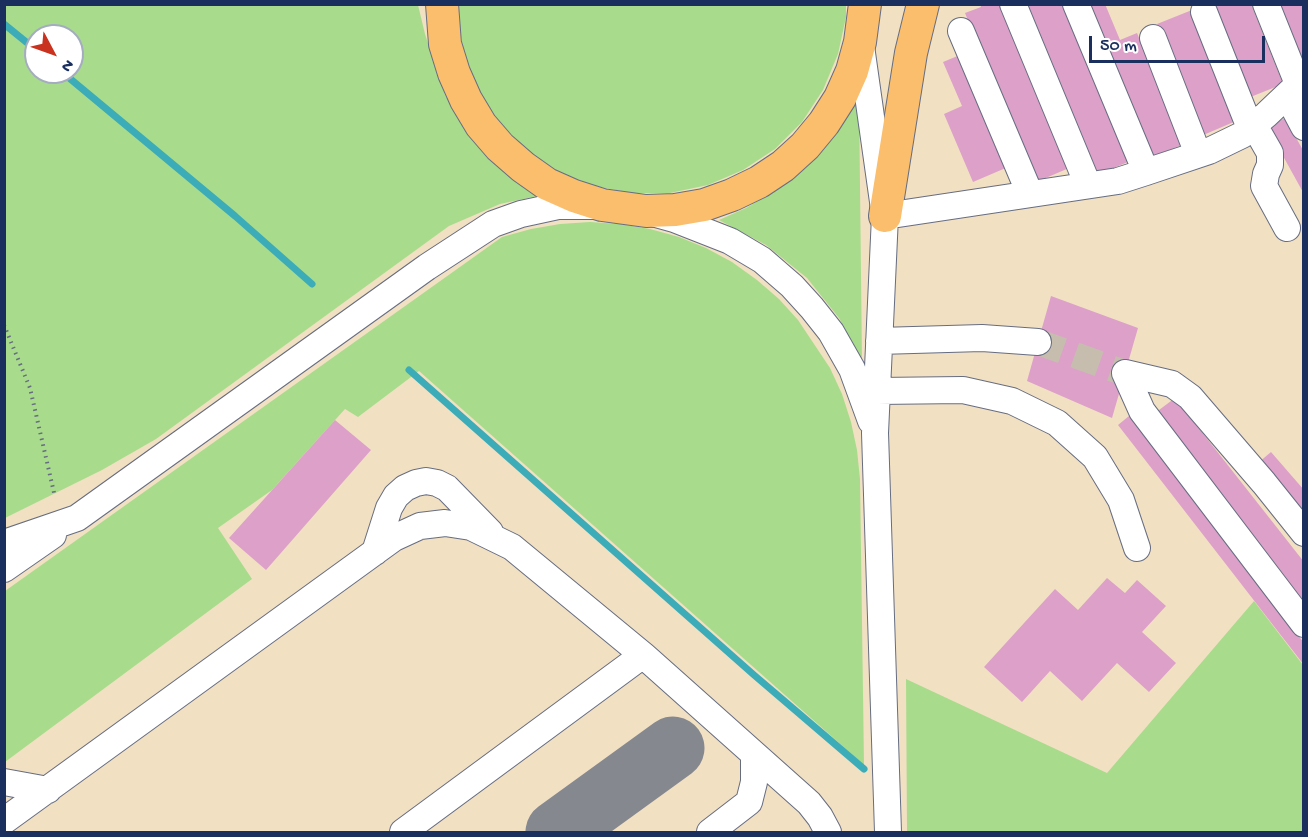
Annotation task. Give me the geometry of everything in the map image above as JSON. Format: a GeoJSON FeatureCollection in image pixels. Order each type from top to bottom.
{"type":"FeatureCollection","features":[{"type":"Feature","properties":{"kind":"main road"},"geometry":{"type":"LineString","coordinates":[[885,216],[911,53],[923,4]]}},
{"type":"Feature","properties":{"kind":"main road"},"geometry":{"type":"LineString","coordinates":[[441,8],[445,44],[453,73],[481,125],[500,147],[547,184],[574,196],[602,206],[646,211],[675,210],[714,202],[732,195],[759,182],[783,166],[806,146],[835,106],[852,71],[865,16]]}},
{"type":"Feature","properties":{"kind":"street"},"geometry":{"type":"LineString","coordinates":[[1013,4],[1088,185]]}},
{"type":"Feature","properties":{"kind":"street"},"geometry":{"type":"LineString","coordinates":[[1076,4],[1146,172]]}},
{"type":"Feature","properties":{"kind":"street"},"geometry":{"type":"LineString","coordinates":[[1266,4],[1296,86],[1304,127]]}},
{"type":"Feature","properties":{"kind":"street"},"geometry":{"type":"LineString","coordinates":[[1204,12],[1252,127],[1270,153],[1270,165],[1264,186],[1287,228]]}},
{"type":"Feature","properties":{"kind":"street"},"geometry":{"type":"LineString","coordinates":[[865,16],[885,216],[875,433],[888,832]]}},
{"type":"Feature","properties":{"kind":"street"},"geometry":{"type":"LineString","coordinates":[[961,31],[1030,194]]}},
{"type":"Feature","properties":{"kind":"street"},"geometry":{"type":"LineString","coordinates":[[1153,38],[1198,154]]}},
{"type":"Feature","properties":{"kind":"street"},"geometry":{"type":"LineString","coordinates":[[885,216],[1118,181],[1209,151],[1242,135],[1296,86]]}},
{"type":"Feature","properties":{"kind":"street"},"geometry":{"type":"LineString","coordinates":[[4,569],[426,267],[484,229],[521,214],[558,206],[602,206]]}},
{"type":"Feature","properties":{"kind":"street"},"geometry":{"type":"LineString","coordinates":[[646,211],[674,219],[730,241],[762,260],[792,286],[831,332],[852,369],[875,433]]}},
{"type":"Feature","properties":{"kind":"street"},"geometry":{"type":"LineString","coordinates":[[879,340],[982,338],[1038,342]]}},
{"type":"Feature","properties":{"kind":"street"},"geometry":{"type":"LineString","coordinates":[[1304,532],[1190,398],[1172,384],[1125,373],[1142,411],[1304,624]]}},
{"type":"Feature","properties":{"kind":"street"},"geometry":{"type":"LineString","coordinates":[[877,391],[963,390],[1012,401],[1057,423],[1095,457],[1121,500],[1137,548]]}},
{"type":"Feature","properties":{"kind":"street"},"geometry":{"type":"LineString","coordinates":[[375,552],[384,522],[396,496],[405,488],[426,481],[447,488],[494,537]]}},
{"type":"Feature","properties":{"kind":"street"},"geometry":{"type":"LineString","coordinates":[[4,543],[77,518]]}},
{"type":"Feature","properties":{"kind":"street"},"geometry":{"type":"LineString","coordinates":[[10,812],[48,790],[394,538],[420,526],[446,523],[471,527],[512,547],[643,655],[799,794],[820,817],[828,832]]}},
{"type":"Feature","properties":{"kind":"street"},"geometry":{"type":"LineString","coordinates":[[403,832],[643,655]]}},
{"type":"Feature","properties":{"kind":"street"},"geometry":{"type":"LineString","coordinates":[[749,802],[754,782],[754,755]]}},
{"type":"Feature","properties":{"kind":"street"},"geometry":{"type":"LineString","coordinates":[[4,782],[48,790]]}},
{"type":"Feature","properties":{"kind":"street"},"geometry":{"type":"LineString","coordinates":[[710,832],[749,802],[773,795],[799,794]]}},
{"type":"Feature","properties":{"kind":"path"},"geometry":{"type":"LineString","coordinates":[[4,325],[30,388],[55,497]]}},
{"type":"Feature","properties":{"kind":"green space"},"geometry":{"type":"Polygon","coordinates":[[[846,4],[846,17],[838,54],[823,90],[802,122],[775,149],[743,170],[708,185],[670,193],[632,193],[594,186],[559,172],[527,150],[500,123],[479,92],[465,56],[457,19],[457,5],[846,4]]]}},
{"type":"Feature","properties":{"kind":"green space"},"geometry":{"type":"Polygon","coordinates":[[[5,5],[418,5],[445,95],[473,137],[502,170],[542,195],[500,204],[449,226],[156,439],[102,470],[5,518],[5,5]]]}},
{"type":"Feature","properties":{"kind":"green space"},"geometry":{"type":"Polygon","coordinates":[[[859,96],[862,362],[839,318],[807,278],[766,245],[719,220],[746,208],[797,174],[831,138],[859,96]]]}},
{"type":"Feature","properties":{"kind":"green space"},"geometry":{"type":"Polygon","coordinates":[[[590,222],[650,229],[679,237],[732,262],[779,299],[798,320],[830,368],[851,422],[860,479],[864,765],[419,371],[358,417],[345,409],[272,490],[218,528],[252,579],[5,762],[5,591],[502,237],[560,224],[590,222]]]}},
{"type":"Feature","properties":{"kind":"green space"},"geometry":{"type":"Polygon","coordinates":[[[1254,601],[1303,665],[1303,832],[907,832],[906,679],[1107,773],[1254,601]]]}},
{"type":"Feature","properties":{"kind":"building"},"geometry":{"type":"Polygon","coordinates":[[[980,4],[1002,4],[1069,168],[1034,183],[965,13],[981,7],[980,4]]]}},
{"type":"Feature","properties":{"kind":"building"},"geometry":{"type":"Polygon","coordinates":[[[1084,4],[1105,4],[1120,40],[1137,33],[1184,144],[1149,158],[1084,4]]]}},
{"type":"Feature","properties":{"kind":"building"},"geometry":{"type":"Polygon","coordinates":[[[1211,4],[1251,4],[1283,84],[1248,98],[1211,4]]]}},
{"type":"Feature","properties":{"kind":"building"},"geometry":{"type":"Polygon","coordinates":[[[1273,4],[1304,4],[1304,57],[1297,60],[1273,4]]]}},
{"type":"Feature","properties":{"kind":"building"},"geometry":{"type":"Polygon","coordinates":[[[1023,5],[1065,5],[1128,162],[1091,177],[1023,5]]]}},
{"type":"Feature","properties":{"kind":"building"},"geometry":{"type":"Polygon","coordinates":[[[1192,10],[1236,121],[1201,136],[1157,24],[1192,10]]]}},
{"type":"Feature","properties":{"kind":"building"},"geometry":{"type":"Polygon","coordinates":[[[960,55],[1008,167],[973,182],[944,114],[962,106],[943,62],[960,55]]]}},
{"type":"Feature","properties":{"kind":"building"},"geometry":{"type":"Polygon","coordinates":[[[1285,118],[1304,152],[1304,194],[1267,127],[1285,118]]]}},
{"type":"Feature","properties":{"kind":"building"},"geometry":{"type":"Polygon","coordinates":[[[1051,296],[1138,328],[1112,418],[1027,381],[1051,296]]]}},
{"type":"Feature","properties":{"kind":"building"},"geometry":{"type":"Polygon","coordinates":[[[1175,398],[1304,562],[1304,604],[1155,413],[1175,398]]]}},
{"type":"Feature","properties":{"kind":"building"},"geometry":{"type":"Polygon","coordinates":[[[1129,416],[1304,643],[1304,665],[1118,425],[1129,416]]]}},
{"type":"Feature","properties":{"kind":"building"},"geometry":{"type":"Polygon","coordinates":[[[335,420],[371,450],[266,570],[229,538],[335,420]]]}},
{"type":"Feature","properties":{"kind":"building"},"geometry":{"type":"Polygon","coordinates":[[[1271,452],[1304,490],[1304,517],[1258,463],[1271,452]]]}},
{"type":"Feature","properties":{"kind":"building"},"geometry":{"type":"Polygon","coordinates":[[[1107,578],[1125,593],[1137,580],[1166,606],[1142,632],[1176,663],[1149,692],[1117,663],[1082,701],[1050,671],[1022,702],[984,667],[1055,589],[1078,610],[1107,578]]]}},
{"type":"Feature","properties":{"kind":"waterway"},"geometry":{"type":"LineString","coordinates":[[4,24],[24,40]]}},
{"type":"Feature","properties":{"kind":"waterway"},"geometry":{"type":"LineString","coordinates":[[76,84],[235,216],[312,284]]}},
{"type":"Feature","properties":{"kind":"waterway"},"geometry":{"type":"LineString","coordinates":[[409,370],[754,675],[864,769]]}},
{"type":"Feature","properties":{"kind":"taxiway"},"geometry":{"type":"LineString","coordinates":[[557,832],[673,748]]}},
{"type":"Feature","properties":{"kind":"tunnel"},"geometry":{"type":"LineString","coordinates":[[1038,342],[1125,373]]}}]}
